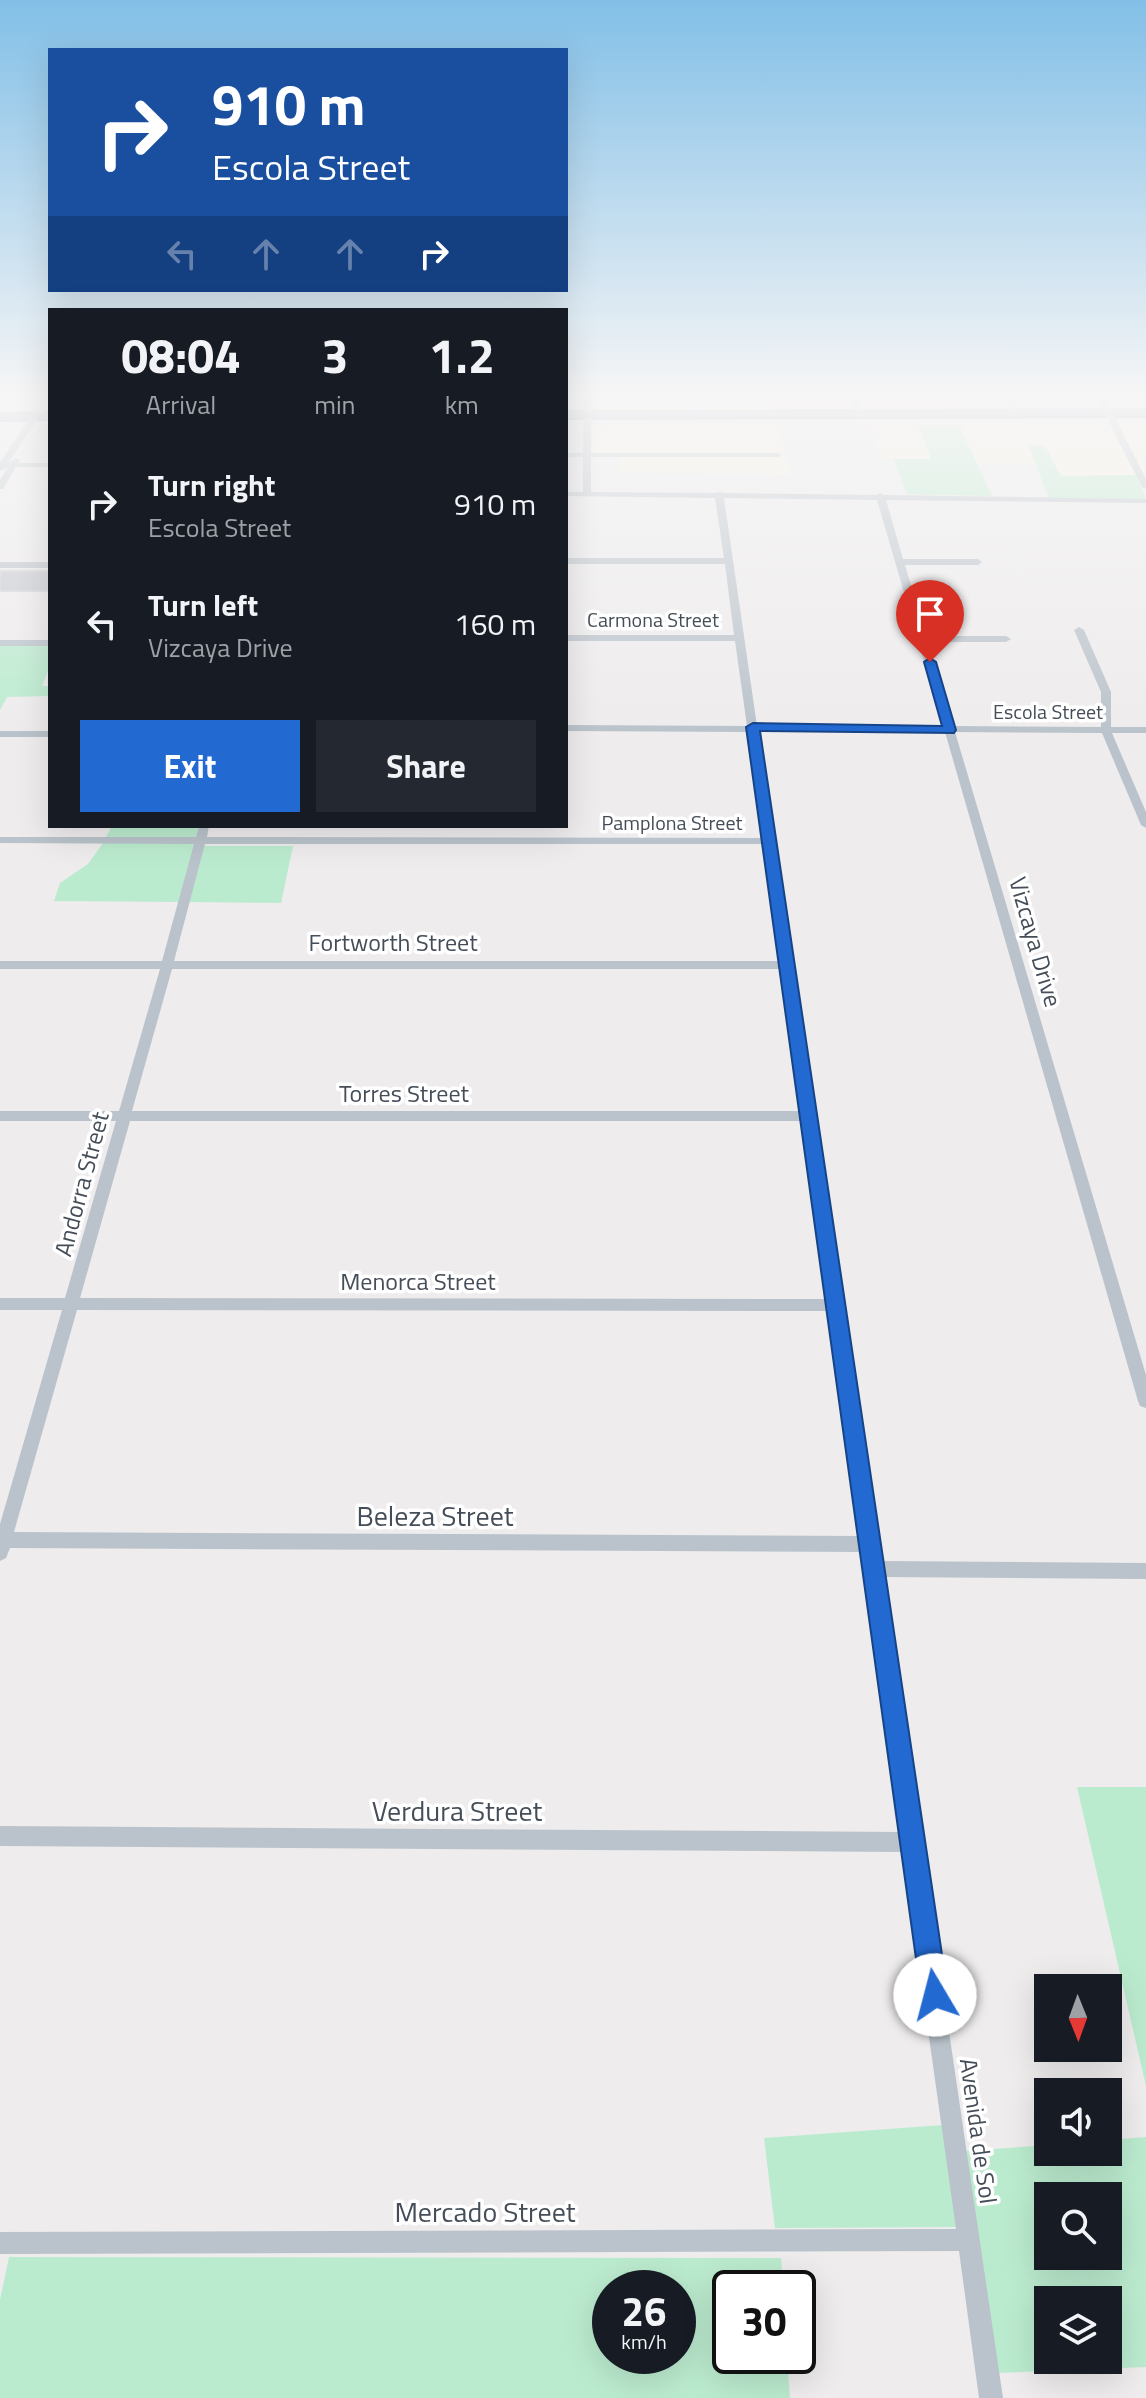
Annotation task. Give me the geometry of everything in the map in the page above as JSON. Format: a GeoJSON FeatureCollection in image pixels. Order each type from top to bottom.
{"type":"FeatureCollection","features":[{"type":"Feature","properties":{"kind":"street","name":"Avenida de Sol"},"geometry":{"type":"LineString","coordinates":[[721,510],[991,2398]]}},
{"type":"Feature","properties":{"kind":"street","name":"Vizcaya Drive"},"geometry":{"type":"LineString","coordinates":[[885,510],[1146,1401]]}},
{"type":"Feature","properties":{"kind":"street"},"geometry":{"type":"LineString","coordinates":[[568,561],[728,561]]}},
{"type":"Feature","properties":{"kind":"street"},"geometry":{"type":"LineString","coordinates":[[901,562],[978,562]]}},
{"type":"Feature","properties":{"kind":"street"},"geometry":{"type":"LineString","coordinates":[[0,565],[48,565]]}},
{"type":"Feature","properties":{"kind":"street"},"geometry":{"type":"LineString","coordinates":[[1079,630],[1106,692],[1106,731],[1146,825]]}},
{"type":"Feature","properties":{"kind":"street","name":"Carmona Street"},"geometry":{"type":"LineString","coordinates":[[568,638],[739,638]]}},
{"type":"Feature","properties":{"kind":"street"},"geometry":{"type":"LineString","coordinates":[[923,639],[1006,639]]}},
{"type":"Feature","properties":{"kind":"street"},"geometry":{"type":"LineString","coordinates":[[0,643],[48,643]]}},
{"type":"Feature","properties":{"kind":"street","name":"Escola Street"},"geometry":{"type":"LineString","coordinates":[[568,728],[1146,730]]}},
{"type":"Feature","properties":{"kind":"street"},"geometry":{"type":"LineString","coordinates":[[0,734],[48,734]]}},
{"type":"Feature","properties":{"kind":"street","name":"Pamplona Street"},"geometry":{"type":"LineString","coordinates":[[0,840],[202,833],[768,841]]}},
{"type":"Feature","properties":{"kind":"street","name":"Andorra Street"},"geometry":{"type":"LineString","coordinates":[[1,1544],[167,966],[202,833]]}},
{"type":"Feature","properties":{"kind":"street","name":"Fortworth Street"},"geometry":{"type":"LineString","coordinates":[[0,965],[786,965]]}},
{"type":"Feature","properties":{"kind":"street","name":"Torres Street"},"geometry":{"type":"LineString","coordinates":[[0,1116],[809,1116]]}},
{"type":"Feature","properties":{"kind":"street","name":"Menorca Street"},"geometry":{"type":"LineString","coordinates":[[0,1304],[835,1305]]}},
{"type":"Feature","properties":{"kind":"street","name":"Beleza Street"},"geometry":{"type":"LineString","coordinates":[[1,1544],[869,1544]]}},
{"type":"Feature","properties":{"kind":"street"},"geometry":{"type":"LineString","coordinates":[[873,1569],[1146,1571]]}},
{"type":"Feature","properties":{"kind":"street","name":"Verdura Street"},"geometry":{"type":"LineString","coordinates":[[0,1836],[913,1842]]}},
{"type":"Feature","properties":{"kind":"street","name":"Mercado Street"},"geometry":{"type":"LineString","coordinates":[[0,2243],[969,2240]]}},
{"type":"Feature","properties":{"kind":"green space"},"geometry":{"type":"Polygon","coordinates":[[[0,645],[48,645],[48,671],[42,686],[48,686],[48,696],[7,697],[0,710],[0,645]]]}},
{"type":"Feature","properties":{"kind":"green space"},"geometry":{"type":"Polygon","coordinates":[[[111,828],[198,828],[196,837],[106,837],[111,828]]]}},
{"type":"Feature","properties":{"kind":"green space"},"geometry":{"type":"Polygon","coordinates":[[[103,843],[195,843],[179,902],[54,901],[60,883],[88,864],[103,843]]]}},
{"type":"Feature","properties":{"kind":"green space"},"geometry":{"type":"Polygon","coordinates":[[[203,846],[293,846],[281,903],[189,902],[203,846]]]}},
{"type":"Feature","properties":{"kind":"green space"},"geometry":{"type":"Polygon","coordinates":[[[1077,1787],[1146,1787],[1146,2086],[1077,1787]]]}},
{"type":"Feature","properties":{"kind":"green space"},"geometry":{"type":"Polygon","coordinates":[[[944,2125],[958,2227],[775,2228],[764,2138],[944,2125]]]}},
{"type":"Feature","properties":{"kind":"green space"},"geometry":{"type":"Polygon","coordinates":[[[1146,2137],[1146,2367],[1122,2368],[1122,2286],[1034,2286],[1034,2372],[998,2373],[966,2151],[1034,2146],[1034,2166],[1122,2166],[1122,2139],[1146,2137]]]}},
{"type":"Feature","properties":{"kind":"green space"},"geometry":{"type":"Polygon","coordinates":[[[9,2257],[781,2258],[782,2270],[712,2270],[712,2374],[788,2374],[790,2398],[0,2398],[0,2300],[9,2257]]]}},
{"type":"Feature","properties":{"kind":"building"},"geometry":{"type":"Polygon","coordinates":[[[0,571],[48,571],[48,591],[0,591],[0,571]]]}},
{"type":"Feature","properties":{"kind":"route"},"geometry":{"type":"LineString","coordinates":[[930,662],[950,730],[753,727],[935,1995]]}}]}
